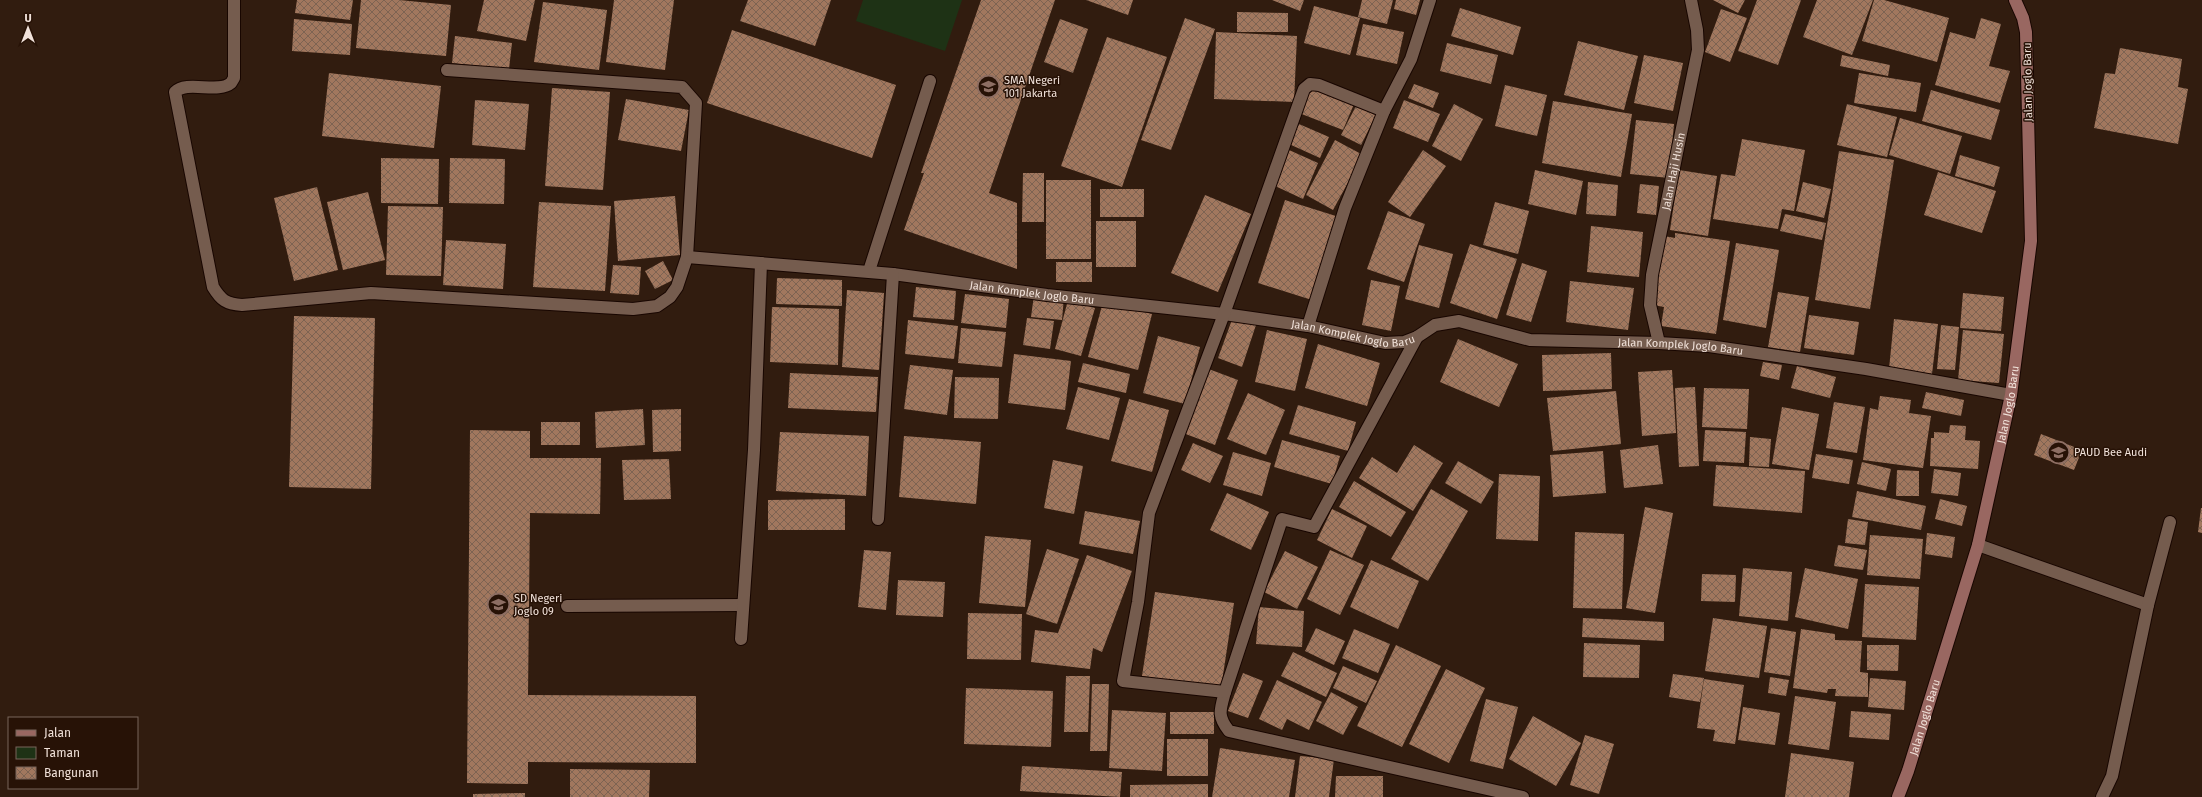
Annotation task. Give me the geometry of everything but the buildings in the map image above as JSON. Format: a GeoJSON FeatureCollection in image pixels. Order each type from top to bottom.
{"type":"FeatureCollection","features":[{"type":"Feature","properties":{"kind":"street"},"geometry":{"type":"LineString","coordinates":[[234,0],[234,78],[231,83],[222,87],[189,88],[175,92],[213,286],[221,300],[226,303],[242,305],[371,294],[633,309],[656,306],[670,297],[677,287],[687,257],[696,103],[682,87],[447,70]]}},
{"type":"Feature","properties":{"kind":"street"},"geometry":{"type":"LineString","coordinates":[[1308,326],[1346,208],[1384,111],[1411,59],[1430,0]]}},
{"type":"Feature","properties":{"kind":"street","name":"Jalan Haji Husin"},"geometry":{"type":"LineString","coordinates":[[1659,343],[1650,305],[1652,275],[1698,50],[1697,30],[1691,0]]}},
{"type":"Feature","properties":{"kind":"street","name":"Jalan Joglo Baru"},"geometry":{"type":"LineString","coordinates":[[1898,797],[1978,546],[2011,395],[2032,241],[2026,32],[2017,2]]}},
{"type":"Feature","properties":{"kind":"street"},"geometry":{"type":"LineString","coordinates":[[869,272],[930,81]]}},
{"type":"Feature","properties":{"kind":"street"},"geometry":{"type":"LineString","coordinates":[[1225,692],[1123,681],[1138,602],[1149,513],[1224,314],[1304,89],[1310,84],[1319,85],[1384,111]]}},
{"type":"Feature","properties":{"kind":"street","name":"Jalan Komplek Joglo Baru"},"geometry":{"type":"LineString","coordinates":[[687,257],[893,274],[1047,295],[1224,314],[1308,326],[1385,343],[1404,342],[1417,337],[1434,325],[1459,321],[1530,340],[1659,343],[1709,346],[1866,369],[2011,395]]}},
{"type":"Feature","properties":{"kind":"street"},"geometry":{"type":"LineString","coordinates":[[741,639],[754,450],[761,263]]}},
{"type":"Feature","properties":{"kind":"street"},"geometry":{"type":"LineString","coordinates":[[878,519],[893,274]]}},
{"type":"Feature","properties":{"kind":"street"},"geometry":{"type":"LineString","coordinates":[[1417,337],[1314,527],[1282,519],[1225,692],[1220,710],[1221,721],[1229,731],[1523,797]]}},
{"type":"Feature","properties":{"kind":"street"},"geometry":{"type":"LineString","coordinates":[[2102,797],[2112,776],[2148,605],[2170,522]]}},
{"type":"Feature","properties":{"kind":"street"},"geometry":{"type":"LineString","coordinates":[[1978,546],[2148,605]]}},
{"type":"Feature","properties":{"kind":"street"},"geometry":{"type":"LineString","coordinates":[[567,606],[743,605]]}},
{"type":"Feature","properties":{"kind":"green space"},"geometry":{"type":"Polygon","coordinates":[[[863,0],[962,0],[945,51],[856,21],[863,0]]]}},
{"type":"Feature","properties":{"kind":"place","name":"SMA Negeri 101 Jakarta"},"geometry":{"type":"Point","coordinates":[988,86]}},
{"type":"Feature","properties":{"kind":"place","name":"PAUD Bee Audi"},"geometry":{"type":"Point","coordinates":[2058,452]}},
{"type":"Feature","properties":{"kind":"place","name":"SD Negeri Joglo 09"},"geometry":{"type":"Point","coordinates":[499,604]}}]}
